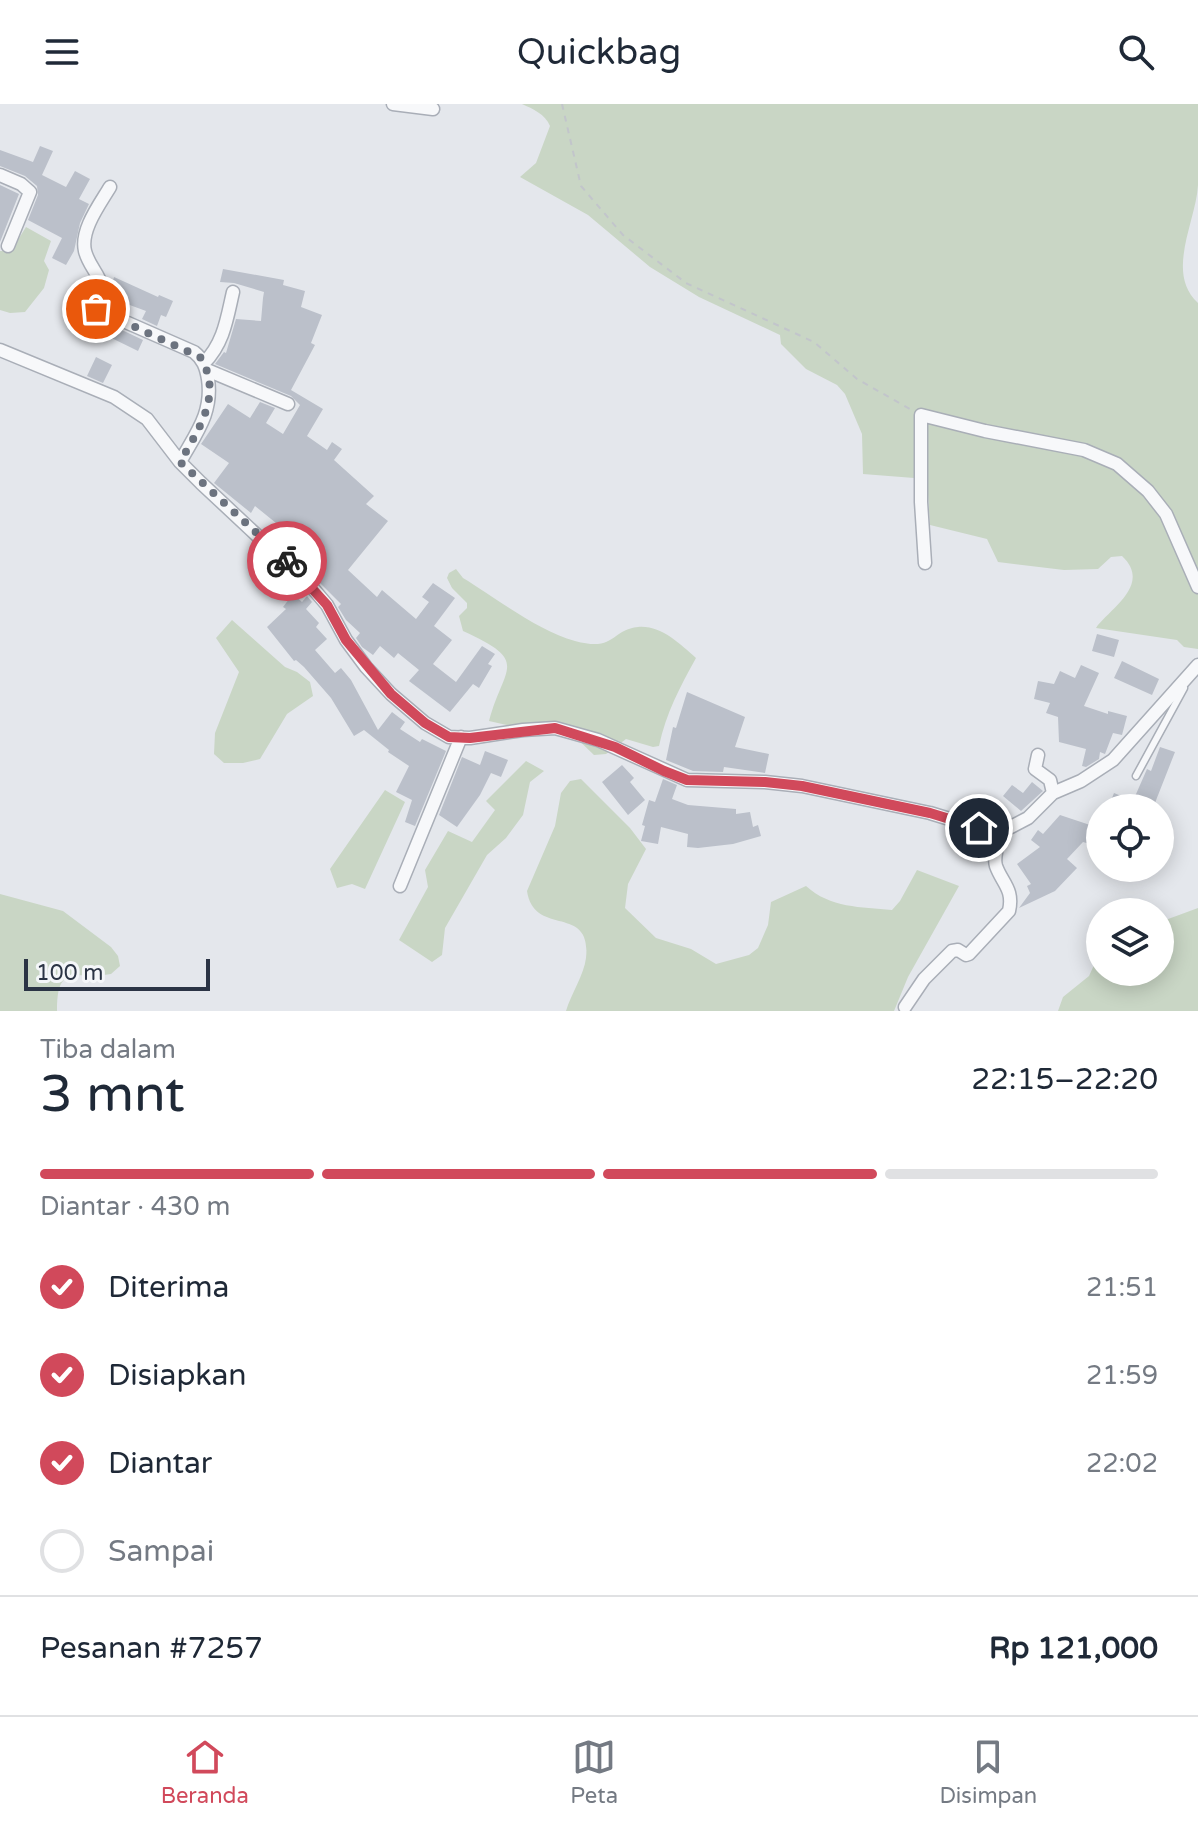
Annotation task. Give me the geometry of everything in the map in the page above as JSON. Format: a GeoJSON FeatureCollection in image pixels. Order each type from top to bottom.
{"type":"FeatureCollection","features":[{"type":"Feature","properties":{"kind":"street"},"geometry":{"type":"LineString","coordinates":[[393,104],[433,109]]}},
{"type":"Feature","properties":{"kind":"street"},"geometry":{"type":"LineString","coordinates":[[0,175],[21,184],[30,192],[8,246]]}},
{"type":"Feature","properties":{"kind":"street"},"geometry":{"type":"LineString","coordinates":[[110,187],[90,223],[84,243],[85,252],[102,286],[96,309],[194,352],[205,366],[288,404]]}},
{"type":"Feature","properties":{"kind":"street"},"geometry":{"type":"LineString","coordinates":[[180,462],[210,402],[205,366],[222,336],[233,292]]}},
{"type":"Feature","properties":{"kind":"street"},"geometry":{"type":"LineString","coordinates":[[0,350],[114,397],[147,419],[180,462],[310,585],[327,605],[353,649],[391,694],[425,723],[449,737],[555,728],[598,740],[687,780],[802,786],[930,813],[1001,832],[1028,818],[1053,793],[1081,781],[1113,760],[1194,669]]}},
{"type":"Feature","properties":{"kind":"street"},"geometry":{"type":"LineString","coordinates":[[925,563],[921,415],[1084,450],[1117,464],[1148,491],[1166,514],[1198,587]]}},
{"type":"Feature","properties":{"kind":"street"},"geometry":{"type":"LineString","coordinates":[[400,886],[461,737]]}},
{"type":"Feature","properties":{"kind":"street"},"geometry":{"type":"LineString","coordinates":[[1038,755],[1035,769],[1050,780],[1053,793]]}},
{"type":"Feature","properties":{"kind":"street"},"geometry":{"type":"LineString","coordinates":[[905,1007],[927,974],[952,951],[969,954],[1009,911],[1011,903],[1007,884],[996,864],[1001,832]]}},
{"type":"Feature","properties":{"kind":"lane"},"geometry":{"type":"LineString","coordinates":[[1136,776],[1194,669]]}},
{"type":"Feature","properties":{"kind":"path"},"geometry":{"type":"LineString","coordinates":[[562,104],[581,186],[623,235],[686,283],[814,342],[857,379],[921,415]]}},
{"type":"Feature","properties":{"kind":"green space"},"geometry":{"type":"Polygon","coordinates":[[[522,104],[1198,104],[1198,185],[1183,262],[1188,291],[1198,303],[1198,649],[1184,647],[1177,640],[1096,628],[1131,587],[1133,577],[1122,556],[1111,557],[1098,569],[1064,570],[998,562],[987,539],[930,525],[927,479],[863,474],[862,434],[845,394],[837,385],[806,369],[781,344],[780,335],[699,297],[650,267],[588,215],[520,177],[536,163],[550,126],[542,115],[522,104]]]}},
{"type":"Feature","properties":{"kind":"green space"},"geometry":{"type":"Polygon","coordinates":[[[26,227],[51,241],[44,261],[49,270],[44,288],[25,312],[10,313],[0,310],[0,251],[11,251],[26,227]]]}},
{"type":"Feature","properties":{"kind":"green space"},"geometry":{"type":"Polygon","coordinates":[[[456,569],[463,578],[503,604],[561,636],[598,644],[629,629],[646,627],[670,636],[696,658],[670,711],[659,746],[626,739],[606,754],[594,755],[568,730],[511,726],[489,721],[507,667],[505,658],[498,650],[463,631],[459,616],[467,608],[467,603],[447,578],[456,569]]]}},
{"type":"Feature","properties":{"kind":"green space"},"geometry":{"type":"Polygon","coordinates":[[[232,620],[285,667],[310,682],[313,696],[287,714],[260,759],[243,763],[224,763],[214,754],[215,733],[239,672],[216,638],[232,620]]]}},
{"type":"Feature","properties":{"kind":"green space"},"geometry":{"type":"Polygon","coordinates":[[[526,761],[544,771],[530,782],[523,815],[506,838],[487,855],[445,928],[442,955],[432,962],[399,940],[428,887],[425,870],[448,831],[472,842],[495,810],[486,801],[526,761]]]}},
{"type":"Feature","properties":{"kind":"green space"},"geometry":{"type":"Polygon","coordinates":[[[581,779],[630,828],[646,849],[628,884],[625,908],[656,938],[691,949],[716,964],[749,955],[758,948],[768,925],[771,902],[806,886],[825,899],[857,907],[892,910],[917,870],[959,886],[908,977],[894,1011],[566,1011],[585,964],[585,941],[580,931],[572,925],[540,914],[532,905],[527,891],[555,826],[561,793],[570,781],[581,779]]]}},
{"type":"Feature","properties":{"kind":"green space"},"geometry":{"type":"Polygon","coordinates":[[[385,790],[405,802],[365,889],[352,884],[337,888],[330,869],[385,790]]]}},
{"type":"Feature","properties":{"kind":"green space"},"geometry":{"type":"Polygon","coordinates":[[[0,894],[63,911],[111,947],[118,956],[120,966],[111,974],[78,975],[65,979],[60,985],[57,1011],[0,1011],[0,894]]]}},
{"type":"Feature","properties":{"kind":"green space"},"geometry":{"type":"Polygon","coordinates":[[[1198,908],[1198,1011],[1058,1011],[1063,997],[1086,978],[1086,986],[1174,986],[1174,917],[1198,908]]]}},
{"type":"Feature","properties":{"kind":"building"},"geometry":{"type":"Polygon","coordinates":[[[40,146],[53,151],[42,175],[66,187],[75,171],[90,179],[79,199],[89,204],[80,223],[74,251],[66,265],[52,258],[62,238],[28,220],[38,195],[37,186],[25,176],[0,166],[0,150],[33,162],[40,146]]]}},
{"type":"Feature","properties":{"kind":"building"},"geometry":{"type":"Polygon","coordinates":[[[0,185],[19,194],[0,242],[0,185]]]}},
{"type":"Feature","properties":{"kind":"building"},"geometry":{"type":"Polygon","coordinates":[[[223,269],[284,280],[283,285],[305,291],[301,307],[322,315],[311,343],[315,345],[291,390],[323,409],[307,436],[327,450],[332,442],[342,449],[334,460],[374,496],[366,504],[388,521],[348,570],[377,597],[382,590],[416,619],[429,602],[422,597],[433,583],[455,598],[434,626],[452,640],[433,664],[456,682],[482,646],[495,654],[479,688],[473,684],[450,712],[409,681],[419,670],[398,653],[394,658],[380,646],[373,655],[362,647],[356,638],[360,633],[346,620],[338,607],[341,604],[319,582],[324,576],[314,569],[325,555],[310,543],[306,549],[288,538],[274,526],[276,523],[255,506],[251,513],[214,483],[229,463],[201,444],[228,404],[250,418],[260,402],[275,408],[266,423],[283,434],[300,405],[291,396],[215,364],[226,353],[236,319],[261,321],[264,292],[220,282],[223,269]]]}},
{"type":"Feature","properties":{"kind":"building"},"geometry":{"type":"Polygon","coordinates":[[[114,277],[173,301],[166,317],[161,315],[157,326],[142,319],[146,311],[127,304],[123,311],[107,304],[114,277]]]}},
{"type":"Feature","properties":{"kind":"building"},"geometry":{"type":"Polygon","coordinates":[[[90,315],[143,340],[138,351],[85,325],[90,315]]]}},
{"type":"Feature","properties":{"kind":"building"},"geometry":{"type":"Polygon","coordinates":[[[96,357],[112,365],[103,383],[87,376],[96,357]]]}},
{"type":"Feature","properties":{"kind":"building"},"geometry":{"type":"Polygon","coordinates":[[[275,565],[287,576],[272,596],[258,583],[275,565]]]}},
{"type":"Feature","properties":{"kind":"building"},"geometry":{"type":"Polygon","coordinates":[[[293,594],[302,602],[307,596],[312,602],[306,609],[319,623],[316,627],[327,639],[315,650],[335,673],[341,668],[351,680],[378,730],[392,712],[405,722],[400,729],[420,742],[422,739],[446,751],[415,826],[405,822],[412,800],[396,792],[409,766],[364,730],[354,736],[331,698],[304,667],[294,661],[267,627],[286,609],[283,607],[293,594]]]}},
{"type":"Feature","properties":{"kind":"building"},"geometry":{"type":"Polygon","coordinates":[[[1097,634],[1119,640],[1114,657],[1092,651],[1097,634]]]}},
{"type":"Feature","properties":{"kind":"building"},"geometry":{"type":"Polygon","coordinates":[[[1122,661],[1159,679],[1152,695],[1114,678],[1122,661]]]}},
{"type":"Feature","properties":{"kind":"building"},"geometry":{"type":"Polygon","coordinates":[[[1081,665],[1099,673],[1084,706],[1127,716],[1122,735],[1113,733],[1105,754],[1100,752],[1099,759],[1086,767],[1082,766],[1086,749],[1059,742],[1058,717],[1046,713],[1050,703],[1034,699],[1038,681],[1054,684],[1060,671],[1075,678],[1081,665]]]}},
{"type":"Feature","properties":{"kind":"building"},"geometry":{"type":"Polygon","coordinates":[[[687,692],[745,717],[735,747],[769,754],[765,773],[724,767],[723,772],[693,771],[666,760],[673,727],[676,728],[687,692]]]}},
{"type":"Feature","properties":{"kind":"building"},"geometry":{"type":"Polygon","coordinates":[[[1160,747],[1175,752],[1158,794],[1136,794],[1147,769],[1151,771],[1160,747]]]}},
{"type":"Feature","properties":{"kind":"building"},"geometry":{"type":"Polygon","coordinates":[[[485,751],[508,760],[501,777],[491,773],[480,795],[457,827],[439,815],[462,757],[480,765],[485,751]]]}},
{"type":"Feature","properties":{"kind":"building"},"geometry":{"type":"Polygon","coordinates":[[[622,765],[634,778],[630,782],[645,800],[628,815],[602,782],[622,765]]]}},
{"type":"Feature","properties":{"kind":"building"},"geometry":{"type":"Polygon","coordinates":[[[663,779],[677,785],[672,799],[688,805],[736,809],[736,814],[750,812],[753,827],[758,825],[761,836],[733,844],[698,848],[687,847],[688,834],[661,827],[658,844],[641,841],[649,800],[655,802],[663,779]]]}},
{"type":"Feature","properties":{"kind":"building"},"geometry":{"type":"Polygon","coordinates":[[[1032,782],[1043,791],[1021,811],[1003,796],[1012,785],[1023,793],[1032,782]]]}},
{"type":"Feature","properties":{"kind":"building"},"geometry":{"type":"Polygon","coordinates":[[[1060,815],[1086,824],[1086,843],[1083,842],[1067,859],[1077,868],[1055,891],[1019,908],[1030,893],[1027,886],[1031,884],[1017,864],[1040,847],[1031,840],[1038,830],[1043,834],[1060,815]]]}},
{"type":"Feature","properties":{"kind":"way so far"},"geometry":{"type":"LineString","coordinates":[[96,309],[200,357],[207,370],[210,402],[180,462],[287,561]]}},
{"type":"Feature","properties":{"kind":"route"},"geometry":{"type":"LineString","coordinates":[[287,561],[327,605],[346,640],[366,667],[425,723],[449,737],[470,738],[555,728],[598,740],[687,780],[802,786],[930,813],[979,828]]}}]}
